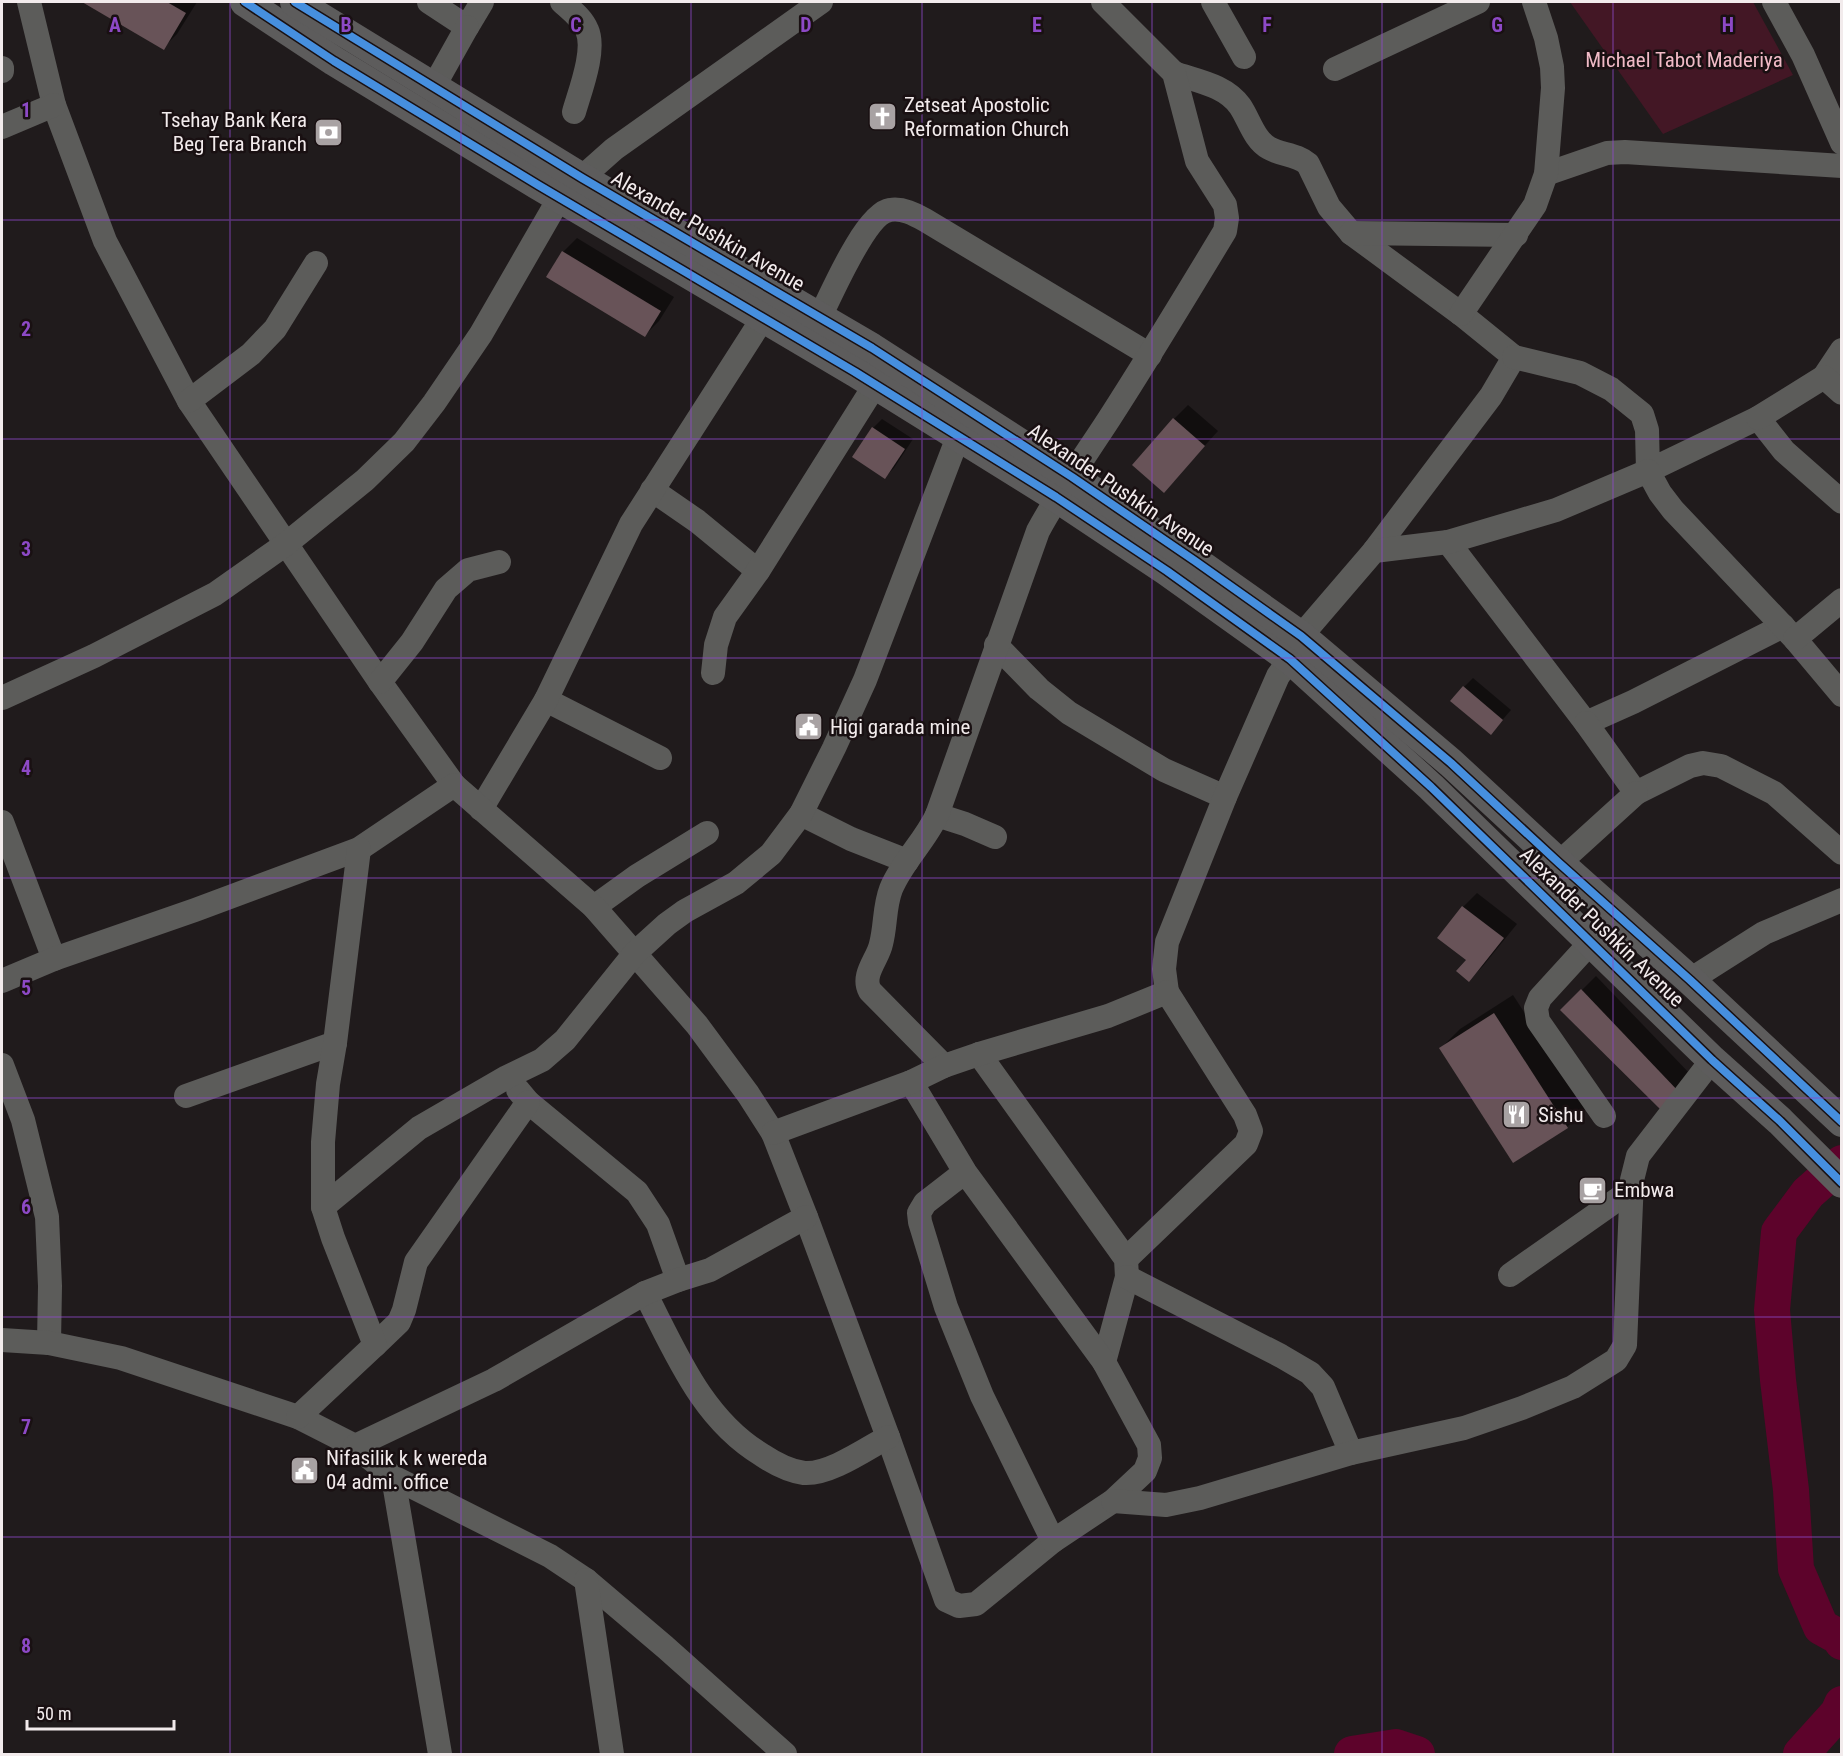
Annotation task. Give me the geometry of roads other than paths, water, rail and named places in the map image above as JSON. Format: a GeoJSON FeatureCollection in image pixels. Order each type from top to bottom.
{"type":"FeatureCollection","features":[{"type":"Feature","properties":{"kind":"main road","name":"Alexander Pushkin Avenue"},"geometry":{"type":"LineString","coordinates":[[245,2],[334,61],[865,378],[958,438],[1064,487]]}},
{"type":"Feature","properties":{"kind":"main road","name":"Alexander Pushkin Avenue"},"geometry":{"type":"LineString","coordinates":[[295,2],[582,178],[872,348],[1064,487],[1176,577],[1295,648],[1451,763],[1690,980],[1835,1116]]}},
{"type":"Feature","properties":{"kind":"main road"},"geometry":{"type":"LineString","coordinates":[[865,378],[872,348]]}},
{"type":"Feature","properties":{"kind":"main road","name":"Alexander Pushkin Avenue"},"geometry":{"type":"LineString","coordinates":[[1295,648],[1431,787],[1842,1183]]}},
{"type":"Feature","properties":{"kind":"street"},"geometry":{"type":"LineString","coordinates":[[29,2],[54,105],[105,241],[189,401],[380,682],[454,785],[594,907],[697,1025],[748,1094],[773,1133],[888,1437],[946,1600],[959,1606],[976,1604],[1053,1540],[1113,1501],[1145,1471],[1150,1458],[1149,1446],[1104,1362],[965,1172],[911,1082]]}},
{"type":"Feature","properties":{"kind":"street"},"geometry":{"type":"LineString","coordinates":[[429,2],[468,27]]}},
{"type":"Feature","properties":{"kind":"street"},"geometry":{"type":"LineString","coordinates":[[434,86],[482,2]]}},
{"type":"Feature","properties":{"kind":"street"},"geometry":{"type":"LineString","coordinates":[[562,2],[578,16],[588,31],[588,65],[574,112]]}},
{"type":"Feature","properties":{"kind":"street"},"geometry":{"type":"LineString","coordinates":[[2,698],[94,656],[215,594],[286,544],[364,480],[404,442],[434,403],[481,334],[560,197],[614,149],[821,2]]}},
{"type":"Feature","properties":{"kind":"street"},"geometry":{"type":"LineString","coordinates":[[1103,2],[1174,73],[1228,93],[1239,105],[1260,140],[1269,148],[1302,159],[1308,164],[1329,207],[1352,233],[1461,314],[1514,357],[1580,372],[1611,389],[1642,414],[1647,430],[1648,471],[1660,493],[1673,510],[1789,633],[1842,695]]}},
{"type":"Feature","properties":{"kind":"street"},"geometry":{"type":"LineString","coordinates":[[1213,2],[1244,57]]}},
{"type":"Feature","properties":{"kind":"street"},"geometry":{"type":"LineString","coordinates":[[1335,69],[1478,2]]}},
{"type":"Feature","properties":{"kind":"street"},"geometry":{"type":"LineString","coordinates":[[1461,314],[1535,205],[1546,174],[1553,88],[1552,67],[1534,2]]}},
{"type":"Feature","properties":{"kind":"street"},"geometry":{"type":"LineString","coordinates":[[1774,2],[1803,55],[1842,143]]}},
{"type":"Feature","properties":{"kind":"street"},"geometry":{"type":"LineString","coordinates":[[944,1066],[870,991],[867,978],[881,944],[886,903],[892,887],[907,861],[930,830],[937,815],[1038,531],[1150,355],[1225,231],[1227,218],[1225,205],[1197,161],[1174,73]]}},
{"type":"Feature","properties":{"kind":"street"},"geometry":{"type":"LineString","coordinates":[[2,127],[54,105]]}},
{"type":"Feature","properties":{"kind":"street"},"geometry":{"type":"LineString","coordinates":[[1546,174],[1607,153],[1626,152],[1842,166]]}},
{"type":"Feature","properties":{"kind":"street"},"geometry":{"type":"LineString","coordinates":[[820,317],[851,252],[876,218],[888,210],[905,211],[925,220],[1150,355]]}},
{"type":"Feature","properties":{"kind":"street"},"geometry":{"type":"LineString","coordinates":[[1352,233],[1516,235]]}},
{"type":"Feature","properties":{"kind":"street"},"geometry":{"type":"LineString","coordinates":[[189,401],[251,354],[275,329],[316,263]]}},
{"type":"Feature","properties":{"kind":"street"},"geometry":{"type":"LineString","coordinates":[[482,809],[546,700],[631,524],[763,318]]}},
{"type":"Feature","properties":{"kind":"street"},"geometry":{"type":"LineString","coordinates":[[1374,551],[1448,542],[1556,510],[1648,471],[1833,385],[1842,350]]}},
{"type":"Feature","properties":{"kind":"street"},"geometry":{"type":"LineString","coordinates":[[1104,1362],[1126,1268],[1246,1144],[1251,1131],[1245,1115],[1167,992],[1164,969],[1167,942],[1225,797],[1278,676],[1295,648],[1374,551],[1491,396],[1514,357]]}},
{"type":"Feature","properties":{"kind":"street"},"geometry":{"type":"LineString","coordinates":[[713,673],[716,645],[725,617],[758,571],[865,378]]}},
{"type":"Feature","properties":{"kind":"street"},"geometry":{"type":"LineString","coordinates":[[1758,418],[1784,451],[1842,502]]}},
{"type":"Feature","properties":{"kind":"street"},"geometry":{"type":"LineString","coordinates":[[323,1208],[419,1128],[507,1077],[542,1060],[565,1040],[635,953],[685,911],[736,883],[771,854],[801,814],[865,680],[958,438]]}},
{"type":"Feature","properties":{"kind":"street"},"geometry":{"type":"LineString","coordinates":[[652,490],[697,521],[758,571]]}},
{"type":"Feature","properties":{"kind":"street"},"geometry":{"type":"LineString","coordinates":[[1448,542],[1586,723],[1636,793]]}},
{"type":"Feature","properties":{"kind":"street"},"geometry":{"type":"LineString","coordinates":[[380,682],[412,642],[446,589],[468,570],[499,562]]}},
{"type":"Feature","properties":{"kind":"street"},"geometry":{"type":"LineString","coordinates":[[1586,723],[1789,633],[1842,600]]}},
{"type":"Feature","properties":{"kind":"street"},"geometry":{"type":"LineString","coordinates":[[996,645],[1039,689],[1069,713],[1164,770],[1225,797]]}},
{"type":"Feature","properties":{"kind":"street"},"geometry":{"type":"LineString","coordinates":[[546,700],[660,758]]}},
{"type":"Feature","properties":{"kind":"street"},"geometry":{"type":"LineString","coordinates":[[1559,863],[1636,793],[1690,766],[1703,763],[1721,766],[1774,793],[1842,853]]}},
{"type":"Feature","properties":{"kind":"street"},"geometry":{"type":"LineString","coordinates":[[2,981],[54,959],[359,849],[454,785]]}},
{"type":"Feature","properties":{"kind":"street"},"geometry":{"type":"LineString","coordinates":[[801,814],[850,839],[907,861]]}},
{"type":"Feature","properties":{"kind":"street"},"geometry":{"type":"LineString","coordinates":[[937,815],[995,837]]}},
{"type":"Feature","properties":{"kind":"street"},"geometry":{"type":"LineString","coordinates":[[2,822],[54,959]]}},
{"type":"Feature","properties":{"kind":"street"},"geometry":{"type":"LineString","coordinates":[[594,907],[637,876],[707,833]]}},
{"type":"Feature","properties":{"kind":"street"},"geometry":{"type":"LineString","coordinates":[[359,849],[328,1084],[323,1142],[323,1208],[375,1345]]}},
{"type":"Feature","properties":{"kind":"street"},"geometry":{"type":"LineString","coordinates":[[1690,980],[1764,933],[1842,900]]}},
{"type":"Feature","properties":{"kind":"street"},"geometry":{"type":"LineString","coordinates":[[1592,941],[1540,998],[1536,1008],[1538,1021],[1604,1116]]}},
{"type":"Feature","properties":{"kind":"street"},"geometry":{"type":"LineString","coordinates":[[773,1133],[911,1082],[944,1066],[1108,1016],[1167,992]]}},
{"type":"Feature","properties":{"kind":"street"},"geometry":{"type":"LineString","coordinates":[[186,1096],[335,1043]]}},
{"type":"Feature","properties":{"kind":"street"},"geometry":{"type":"LineString","coordinates":[[979,1054],[1126,1268],[1310,1373],[1323,1387],[1351,1453]]}},
{"type":"Feature","properties":{"kind":"street"},"geometry":{"type":"LineString","coordinates":[[1113,1501],[1147,1505],[1178,1503],[1351,1453],[1464,1428],[1573,1387],[1616,1360],[1626,1345],[1631,1190],[1638,1156],[1712,1060]]}},
{"type":"Feature","properties":{"kind":"street"},"geometry":{"type":"LineString","coordinates":[[2,1065],[23,1120],[47,1217],[50,1286],[49,1343]]}},
{"type":"Feature","properties":{"kind":"street"},"geometry":{"type":"LineString","coordinates":[[507,1077],[528,1102],[637,1192],[658,1224],[678,1280]]}},
{"type":"Feature","properties":{"kind":"street"},"geometry":{"type":"LineString","coordinates":[[298,1417],[399,1322],[416,1262],[528,1102]]}},
{"type":"Feature","properties":{"kind":"street"},"geometry":{"type":"LineString","coordinates":[[965,1172],[925,1203],[919,1213],[920,1222],[946,1307],[982,1396],[1053,1540]]}},
{"type":"Feature","properties":{"kind":"street"},"geometry":{"type":"LineString","coordinates":[[1510,1275],[1631,1190]]}},
{"type":"Feature","properties":{"kind":"street"},"geometry":{"type":"LineString","coordinates":[[355,1446],[494,1380],[645,1293],[717,1266],[806,1217]]}},
{"type":"Feature","properties":{"kind":"street"},"geometry":{"type":"LineString","coordinates":[[645,1293],[686,1373],[713,1414],[745,1446],[778,1465],[805,1473],[830,1468],[888,1437]]}},
{"type":"Feature","properties":{"kind":"street"},"geometry":{"type":"LineString","coordinates":[[2,1340],[49,1343],[121,1358],[298,1417],[355,1446],[393,1477],[550,1556],[586,1580],[665,1647],[785,1755]]}},
{"type":"Feature","properties":{"kind":"street"},"geometry":{"type":"LineString","coordinates":[[393,1477],[440,1755]]}},
{"type":"Feature","properties":{"kind":"street"},"geometry":{"type":"LineString","coordinates":[[586,1580],[612,1755]]}},
{"type":"Feature","properties":{"kind":"waterway"},"geometry":{"type":"LineString","coordinates":[[1842,1163],[1808,1193],[1779,1232],[1772,1310],[1791,1490],[1796,1569],[1821,1627],[1839,1637],[1842,1642]]}},
{"type":"Feature","properties":{"kind":"waterway"},"geometry":{"type":"LineString","coordinates":[[1801,1754],[1838,1713],[1842,1704]]}},
{"type":"Feature","properties":{"kind":"waterway"},"geometry":{"type":"LineString","coordinates":[[1352,1754],[1396,1747],[1417,1754]]}},
{"type":"Feature","properties":{"kind":"place","name":"Zetseat Apostolic Reformation Church"},"geometry":{"type":"Point","coordinates":[883,117]}},
{"type":"Feature","properties":{"kind":"place","name":"Tsehay Bank Kera Beg Tera Branch"},"geometry":{"type":"Point","coordinates":[328,132]}},
{"type":"Feature","properties":{"kind":"place","name":"Higi garada mine"},"geometry":{"type":"Point","coordinates":[809,727]}},
{"type":"Feature","properties":{"kind":"place","name":"Sishu"},"geometry":{"type":"Point","coordinates":[1517,1115]}},
{"type":"Feature","properties":{"kind":"place","name":"Embwa"},"geometry":{"type":"Point","coordinates":[1593,1190]}},
{"type":"Feature","properties":{"kind":"place","name":"Nifasilik k k wereda 04 admi. office"},"geometry":{"type":"Point","coordinates":[305,1470]}},
{"type":"Feature","properties":{"kind":"park label","name":"Michael Tabot Maderiya"},"geometry":{"type":"Point","coordinates":[1684,60]}}]}
